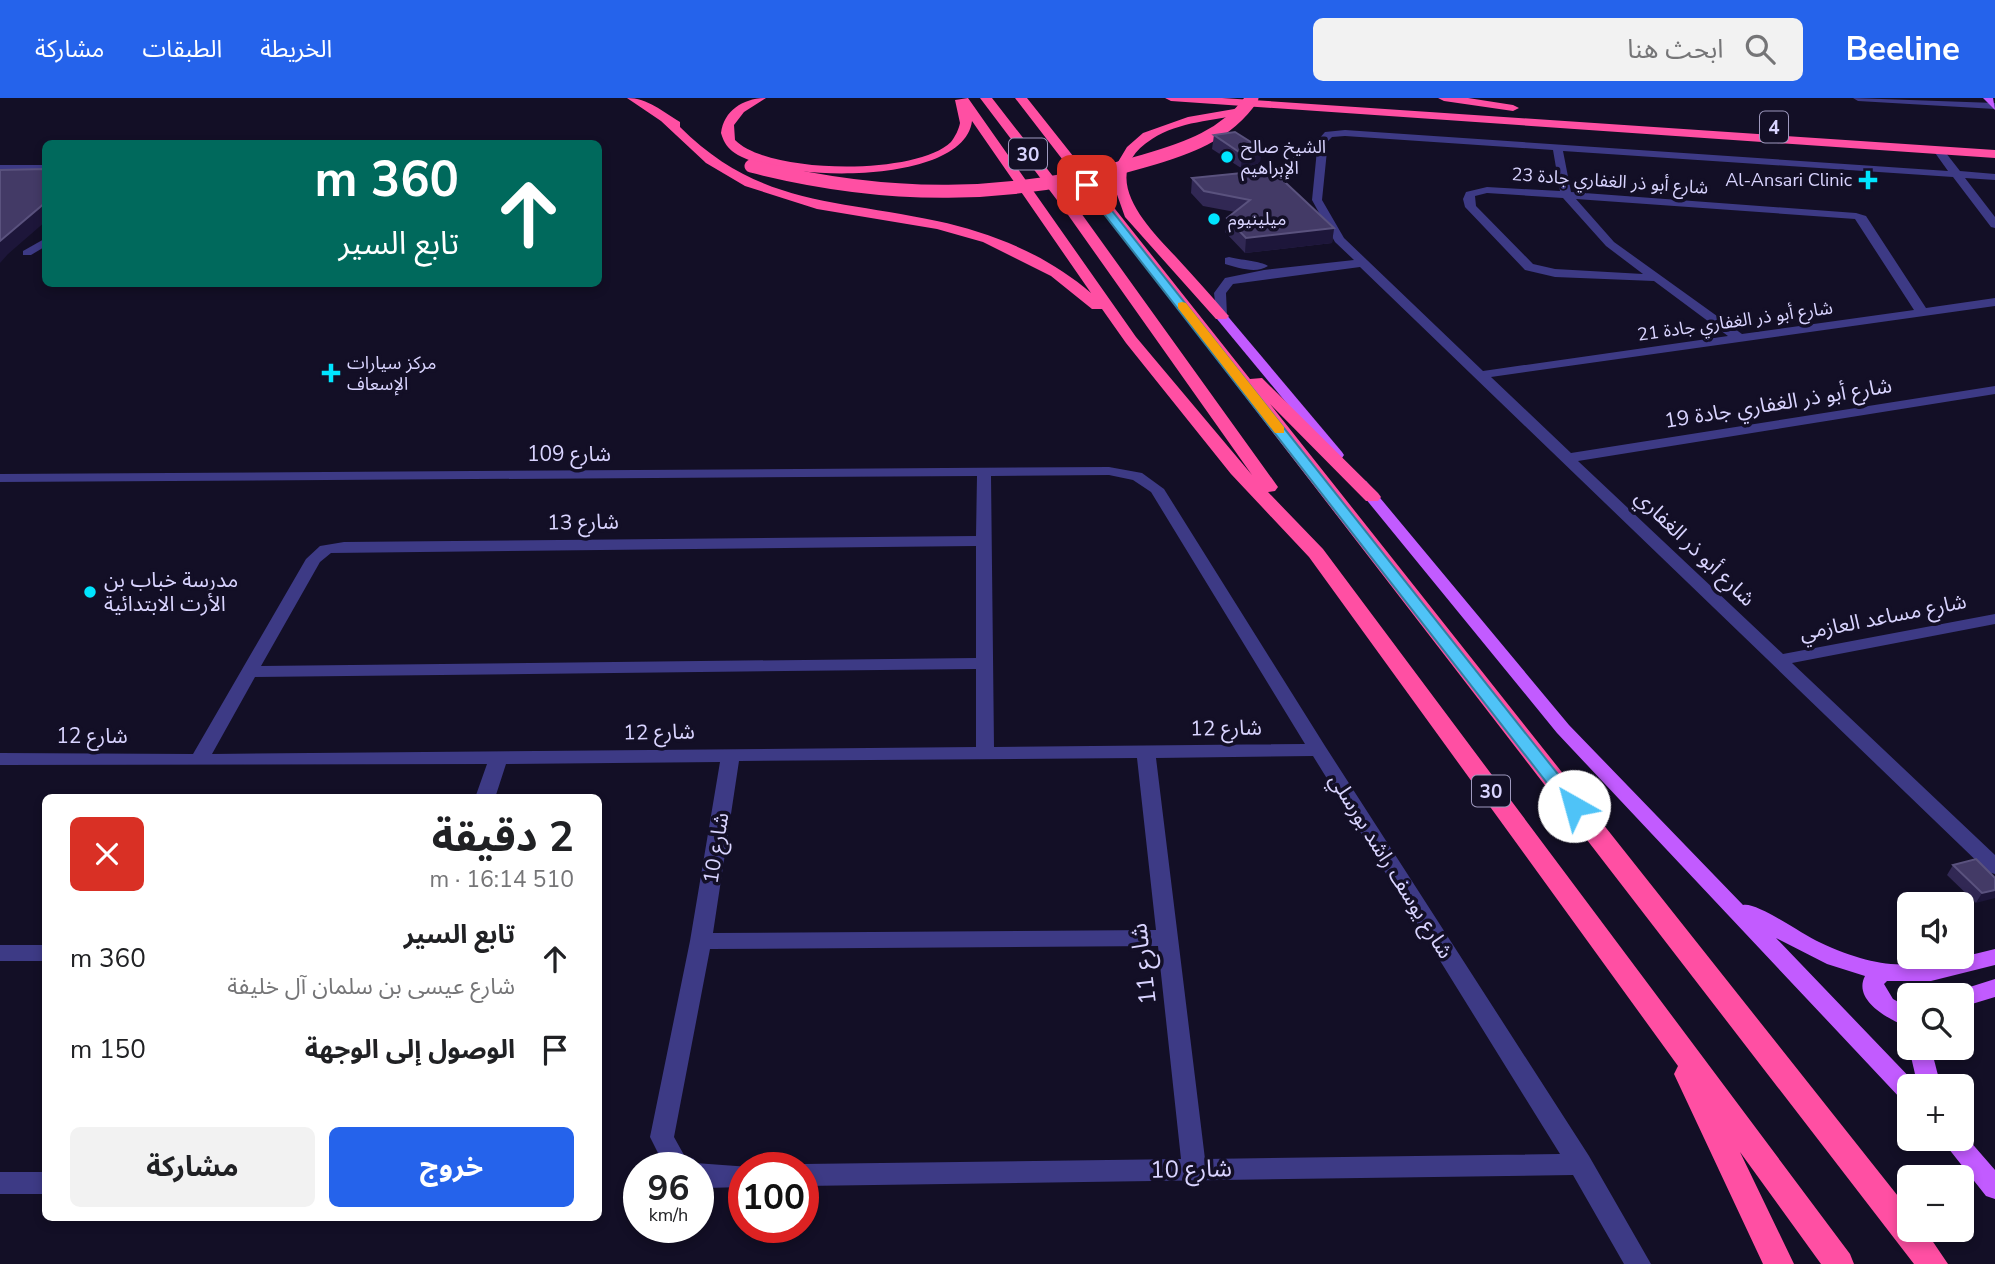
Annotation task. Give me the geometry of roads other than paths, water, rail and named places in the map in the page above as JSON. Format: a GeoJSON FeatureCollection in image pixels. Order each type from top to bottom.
{"type":"FeatureCollection","features":[{"type":"Feature","properties":{"kind":"highway"},"geometry":{"type":"LineString","coordinates":[[633,98],[713,149],[751,166],[812,181],[892,190],[985,190],[1056,183],[1126,168],[1188,146],[1228,124],[1245,109],[1252,98]]}},
{"type":"Feature","properties":{"kind":"highway"},"geometry":{"type":"LineString","coordinates":[[760,98],[740,108],[728,122],[726,133],[733,144],[750,156],[767,162],[831,171],[905,163],[943,150],[957,141],[964,131],[966,120],[961,98]]}},
{"type":"Feature","properties":{"kind":"highway"},"geometry":{"type":"LineString","coordinates":[[961,98],[1131,340],[1237,470],[1316,553]]}},
{"type":"Feature","properties":{"kind":"highway","name":"30"},"geometry":{"type":"LineString","coordinates":[[986,98],[1071,209],[1316,553],[1839,1264]]}},
{"type":"Feature","properties":{"kind":"highway","name":"30"},"geometry":{"type":"LineString","coordinates":[[1021,98],[1933,1264]]}},
{"type":"Feature","properties":{"kind":"highway"},"geometry":{"type":"LineString","coordinates":[[1030,98],[1047,132]]}},
{"type":"Feature","properties":{"kind":"highway","name":"4"},"geometry":{"type":"LineString","coordinates":[[1171,98],[1995,153]]}},
{"type":"Feature","properties":{"kind":"highway","name":"4"},"geometry":{"type":"LineString","coordinates":[[1330,98],[1995,142]]}},
{"type":"Feature","properties":{"kind":"highway"},"geometry":{"type":"LineString","coordinates":[[1444,98],[1553,113]]}},
{"type":"Feature","properties":{"kind":"highway"},"geometry":{"type":"LineString","coordinates":[[1221,316],[1137,223],[1124,201],[1124,161],[1132,148],[1147,136],[1167,126],[1201,117],[1256,111],[1568,125]]}},
{"type":"Feature","properties":{"kind":"highway"},"geometry":{"type":"LineString","coordinates":[[664,117],[707,158],[729,173],[758,186],[822,205],[958,230],[1024,254],[1079,289],[1131,340]]}},
{"type":"Feature","properties":{"kind":"highway"},"geometry":{"type":"LineString","coordinates":[[1181,305],[1372,497]]}},
{"type":"Feature","properties":{"kind":"highway"},"geometry":{"type":"LineString","coordinates":[[1666,1028],[1779,1264]]}},
{"type":"Feature","properties":{"kind":"main road"},"geometry":{"type":"LineString","coordinates":[[1988,98],[1995,107]]}},
{"type":"Feature","properties":{"kind":"main road"},"geometry":{"type":"LineString","coordinates":[[1221,316],[1563,729],[1897,1079]]}},
{"type":"Feature","properties":{"kind":"main road"},"geometry":{"type":"LineString","coordinates":[[1723,894],[1781,933],[1848,962],[1906,974],[1931,973],[1995,957]]}},
{"type":"Feature","properties":{"kind":"main road"},"geometry":{"type":"LineString","coordinates":[[1883,970],[1873,982],[1876,994],[1897,1012]]}},
{"type":"Feature","properties":{"kind":"main road"},"geometry":{"type":"LineString","coordinates":[[1974,994],[1995,988]]}},
{"type":"Feature","properties":{"kind":"main road"},"geometry":{"type":"LineString","coordinates":[[1963,1151],[1995,1188]]}},
{"type":"Feature","properties":{"kind":"street"},"geometry":{"type":"LineString","coordinates":[[1858,98],[1995,107]]}},
{"type":"Feature","properties":{"kind":"street","name":"شارع أبو ذر الغفاري"},"geometry":{"type":"LineString","coordinates":[[1995,177],[1557,146],[1329,134],[1323,140],[1317,201],[1339,240],[1995,867]]}},
{"type":"Feature","properties":{"kind":"street"},"geometry":{"type":"LineString","coordinates":[[1557,146],[1566,195],[1610,244],[1739,338]]}},
{"type":"Feature","properties":{"kind":"street"},"geometry":{"type":"LineString","coordinates":[[1938,150],[1995,225]]}},
{"type":"Feature","properties":{"kind":"street"},"geometry":{"type":"LineString","coordinates":[[0,168],[42,170]]}},
{"type":"Feature","properties":{"kind":"street"},"geometry":{"type":"LineString","coordinates":[[0,179],[29,179],[42,172]]}},
{"type":"Feature","properties":{"kind":"street","name":"شارع أبو ذر الغفاري جادة 23"},"geometry":{"type":"LineString","coordinates":[[1656,278],[1555,273],[1529,267],[1471,207],[1468,199],[1470,194],[1487,190],[1856,216],[1862,218],[1922,312]]}},
{"type":"Feature","properties":{"kind":"street"},"geometry":{"type":"LineString","coordinates":[[27,253],[42,244]]}},
{"type":"Feature","properties":{"kind":"street"},"geometry":{"type":"LineString","coordinates":[[1221,316],[1220,293],[1223,286],[1240,277],[1359,259]]}},
{"type":"Feature","properties":{"kind":"street"},"geometry":{"type":"LineString","coordinates":[[1264,274],[1231,262],[1258,267],[1359,259]]}},
{"type":"Feature","properties":{"kind":"street","name":"شارع أبو ذر الغفاري جادة 21"},"geometry":{"type":"LineString","coordinates":[[1480,375],[1995,302]]}},
{"type":"Feature","properties":{"kind":"street","name":"شارع أبو ذر الغفاري جادة 19"},"geometry":{"type":"LineString","coordinates":[[1567,458],[1995,390]]}},
{"type":"Feature","properties":{"kind":"street","name":"شارع 109"},"geometry":{"type":"LineString","coordinates":[[0,478],[984,474],[1109,471],[1137,476]]}},
{"type":"Feature","properties":{"kind":"street"},"geometry":{"type":"LineString","coordinates":[[984,474],[985,752]]}},
{"type":"Feature","properties":{"kind":"street","name":"شارع يوسف راشد بورسلي"},"geometry":{"type":"LineString","coordinates":[[1137,476],[1157,489],[1318,750],[1580,1164],[1638,1264]]}},
{"type":"Feature","properties":{"kind":"street","name":"شارع 13"},"geometry":{"type":"LineString","coordinates":[[199,760],[314,559],[320,553],[333,548],[984,541]]}},
{"type":"Feature","properties":{"kind":"street","name":"شارع مساعد العازمي"},"geometry":{"type":"LineString","coordinates":[[1779,660],[1995,619]]}},
{"type":"Feature","properties":{"kind":"street"},"geometry":{"type":"LineString","coordinates":[[251,672],[985,663]]}},
{"type":"Feature","properties":{"kind":"street","name":"شارع 12"},"geometry":{"type":"LineString","coordinates":[[0,759],[199,760],[1318,750]]}},
{"type":"Feature","properties":{"kind":"street","name":"شارع 11"},"geometry":{"type":"LineString","coordinates":[[1146,752],[1194,1169]]}},
{"type":"Feature","properties":{"kind":"street","name":"شارع 10"},"geometry":{"type":"LineString","coordinates":[[670,1152],[662,1137],[701,941],[731,754]]}},
{"type":"Feature","properties":{"kind":"street"},"geometry":{"type":"LineString","coordinates":[[486,794],[499,756]]}},
{"type":"Feature","properties":{"kind":"street"},"geometry":{"type":"LineString","coordinates":[[701,941],[1167,938]]}},
{"type":"Feature","properties":{"kind":"street"},"geometry":{"type":"LineString","coordinates":[[0,953],[42,953]]}},
{"type":"Feature","properties":{"kind":"street","name":"شارع 10"},"geometry":{"type":"LineString","coordinates":[[819,1175],[1580,1164]]}},
{"type":"Feature","properties":{"kind":"street"},"geometry":{"type":"LineString","coordinates":[[0,1183],[42,1182]]}},
{"type":"Feature","properties":{"kind":"place","name":"الشيخ صالح الإبراهيم"},"geometry":{"type":"Point","coordinates":[1227,157]}},
{"type":"Feature","properties":{"kind":"place","name":"Al-Ansari Clinic"},"geometry":{"type":"Point","coordinates":[1868,180]}},
{"type":"Feature","properties":{"kind":"place","name":"ميلينيوم"},"geometry":{"type":"Point","coordinates":[1214,219]}},
{"type":"Feature","properties":{"kind":"place","name":"مركز سيارات الإسعاف"},"geometry":{"type":"Point","coordinates":[331,373]}},
{"type":"Feature","properties":{"kind":"place","name":"مدرسة خباب بن الأرت الابتدائية"},"geometry":{"type":"Point","coordinates":[90,592]}}]}
